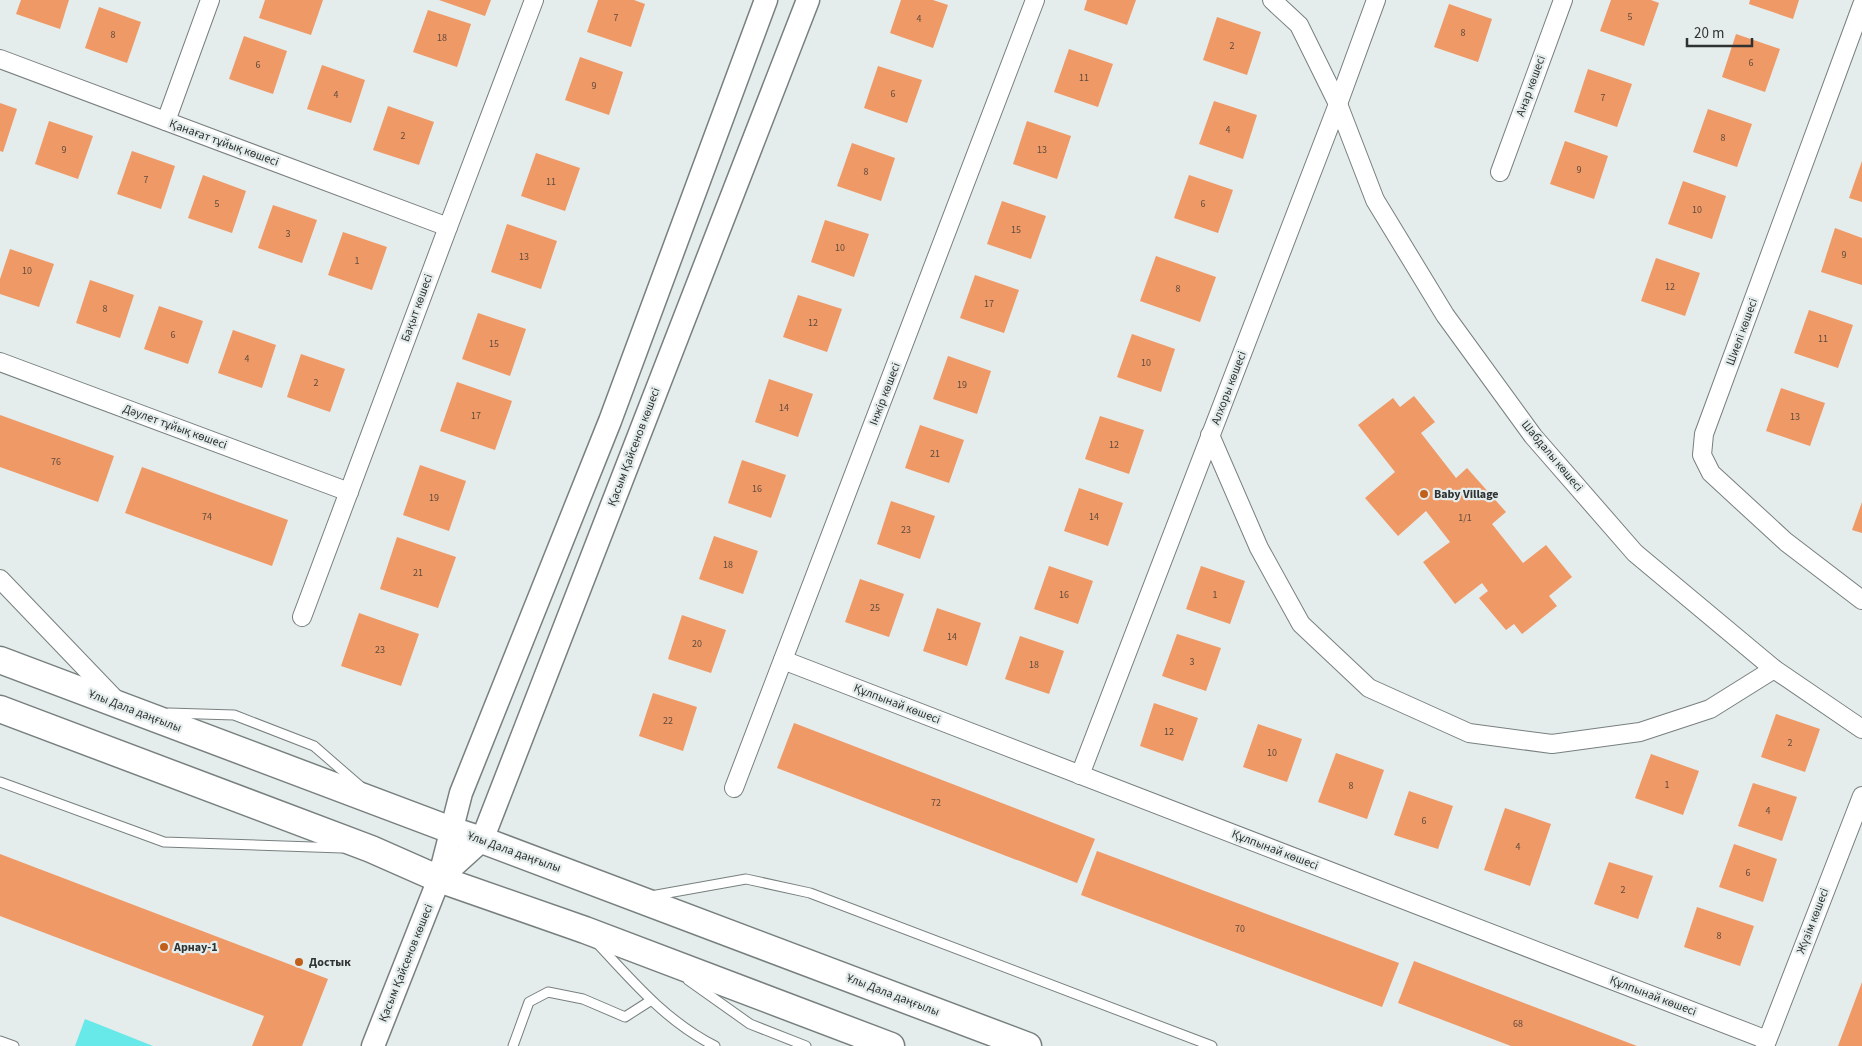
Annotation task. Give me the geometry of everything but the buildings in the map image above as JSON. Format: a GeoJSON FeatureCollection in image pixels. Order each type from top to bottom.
{"type":"FeatureCollection","features":[{"type":"Feature","properties":{"kind":"main road","name":"Ұлы Дала даңғылы"},"geometry":{"type":"LineString","coordinates":[[0,660],[1028,1046]]}},
{"type":"Feature","properties":{"kind":"main road"},"geometry":{"type":"LineString","coordinates":[[0,709],[371,849],[439,879],[585,930],[890,1046]]}},
{"type":"Feature","properties":{"kind":"street"},"geometry":{"type":"LineString","coordinates":[[166,121],[210,0]]}},
{"type":"Feature","properties":{"kind":"street","name":"Бақыт көшесі"},"geometry":{"type":"LineString","coordinates":[[302,617],[534,0]]}},
{"type":"Feature","properties":{"kind":"street","name":"Қасым Қайсенов көшесі"},"geometry":{"type":"LineString","coordinates":[[373,1046],[439,879],[461,793],[610,421],[766,0]]}},
{"type":"Feature","properties":{"kind":"street","name":"Қасым Қайсенов көшесі"},"geometry":{"type":"LineString","coordinates":[[439,879],[482,840],[808,0]]}},
{"type":"Feature","properties":{"kind":"street","name":"Інжір көшесі"},"geometry":{"type":"LineString","coordinates":[[734,788],[1035,0]]}},
{"type":"Feature","properties":{"kind":"street","name":"Шабдалы көшесі"},"geometry":{"type":"LineString","coordinates":[[1272,0],[1299,25],[1338,104],[1375,200],[1445,315],[1533,436],[1635,553],[1774,669],[1862,729]]}},
{"type":"Feature","properties":{"kind":"street","name":"Алхоры көшесі"},"geometry":{"type":"LineString","coordinates":[[1080,775],[1338,104],[1376,0]]}},
{"type":"Feature","properties":{"kind":"street","name":"Анар көшесі"},"geometry":{"type":"LineString","coordinates":[[1500,172],[1562,0]]}},
{"type":"Feature","properties":{"kind":"street","name":"Шиелі көшесі"},"geometry":{"type":"LineString","coordinates":[[1862,5],[1704,434],[1702,455],[1711,473],[1786,542],[1862,600]]}},
{"type":"Feature","properties":{"kind":"street","name":"Қанағат тұйық көшесі"},"geometry":{"type":"LineString","coordinates":[[0,59],[448,226]]}},
{"type":"Feature","properties":{"kind":"street","name":"Дәулет тұйық көшесі"},"geometry":{"type":"LineString","coordinates":[[0,362],[349,492]]}},
{"type":"Feature","properties":{"kind":"street"},"geometry":{"type":"LineString","coordinates":[[1210,435],[1259,548],[1301,624],[1369,688],[1469,733],[1552,744],[1640,732],[1710,709],[1774,669]]}},
{"type":"Feature","properties":{"kind":"street"},"geometry":{"type":"LineString","coordinates":[[0,579],[130,709]]}},
{"type":"Feature","properties":{"kind":"street","name":"Құлпынай көшесі"},"geometry":{"type":"LineString","coordinates":[[783,660],[1766,1043]]}},
{"type":"Feature","properties":{"kind":"street","name":"Жүзім көшесі"},"geometry":{"type":"LineString","coordinates":[[1766,1043],[1862,796]]}},
{"type":"Feature","properties":{"kind":"lane"},"geometry":{"type":"LineString","coordinates":[[0,782],[164,842],[371,849]]}},
{"type":"Feature","properties":{"kind":"lane"},"geometry":{"type":"LineString","coordinates":[[638,898],[746,879],[810,893],[1212,1046]]}},
{"type":"Feature","properties":{"kind":"lane"},"geometry":{"type":"LineString","coordinates":[[585,930],[650,1001],[698,1037],[715,1046]]}},
{"type":"Feature","properties":{"kind":"lane"},"geometry":{"type":"LineString","coordinates":[[656,957],[750,1024],[806,1046]]}},
{"type":"Feature","properties":{"kind":"lane"},"geometry":{"type":"LineString","coordinates":[[513,1046],[529,1002],[548,992],[583,999],[625,1017],[650,1001]]}},
{"type":"Feature","properties":{"kind":"lane"},"geometry":{"type":"LineString","coordinates":[[0,1040],[14,1046]]}},
{"type":"Feature","properties":{"kind":"shaded area"},"geometry":{"type":"Polygon","coordinates":[[[85,1019],[153,1046],[75,1046],[85,1019]]]}},
{"type":"Feature","properties":{"kind":"place","name":"Baby Village"},"geometry":{"type":"Point","coordinates":[1424,494]}},
{"type":"Feature","properties":{"kind":"place","name":"Арнау-1"},"geometry":{"type":"Point","coordinates":[164,947]}},
{"type":"Feature","properties":{"kind":"place","name":"Достык"},"geometry":{"type":"Point","coordinates":[299,962]}}]}
